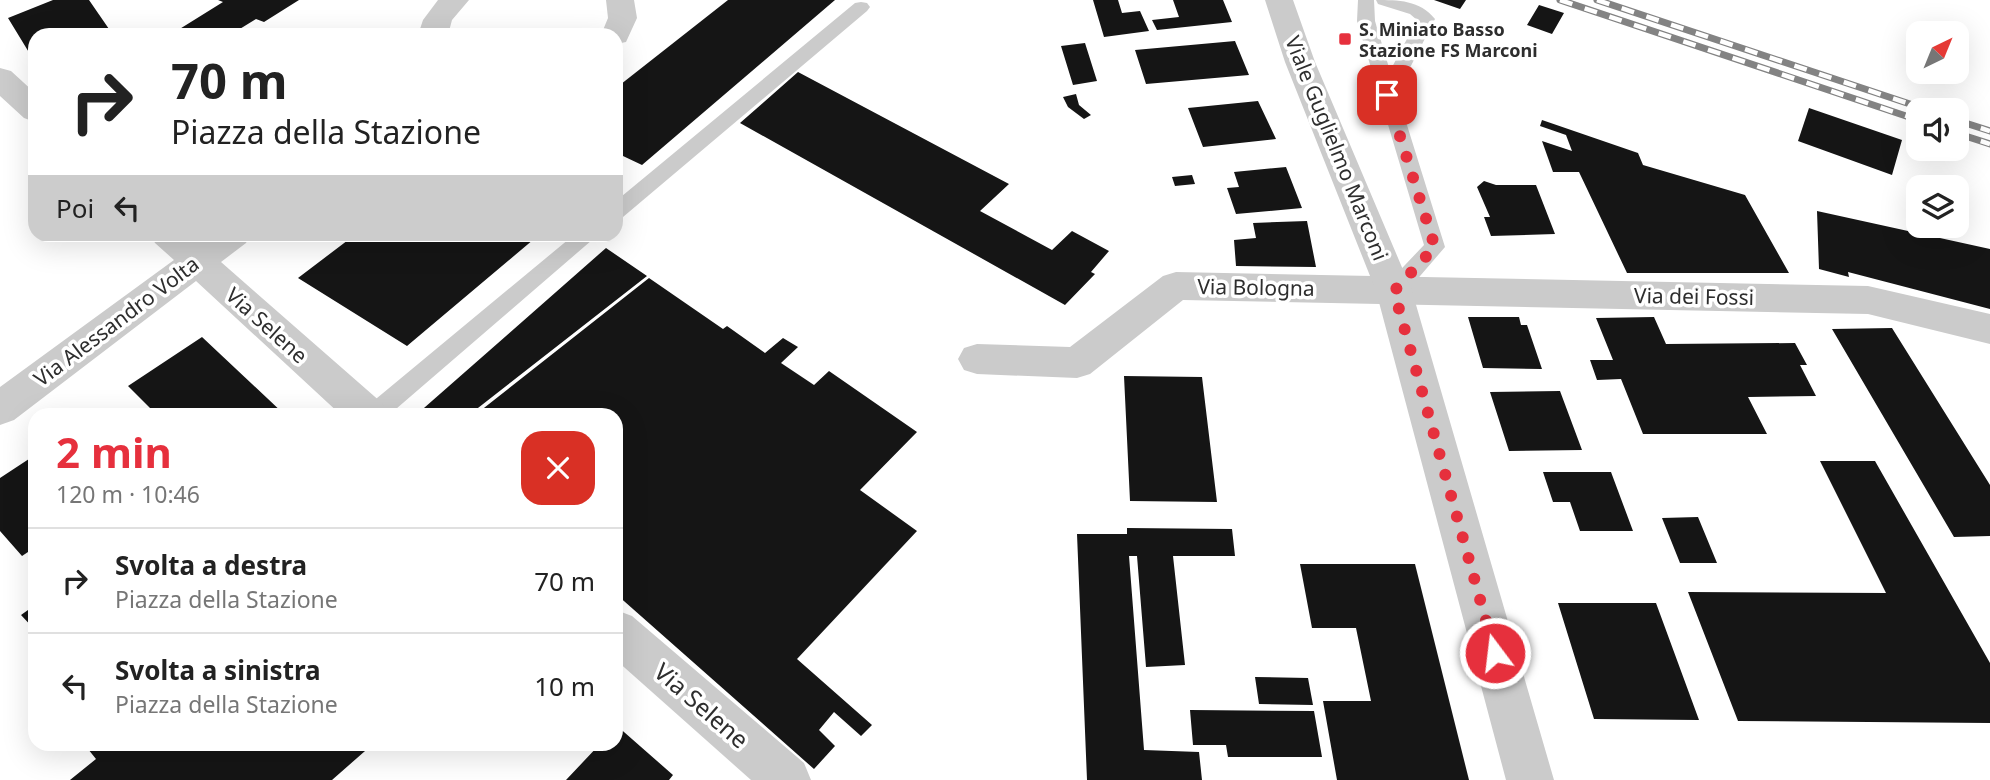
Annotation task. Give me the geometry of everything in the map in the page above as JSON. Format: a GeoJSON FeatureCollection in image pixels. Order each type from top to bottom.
{"type":"FeatureCollection","features":[{"type":"Feature","properties":{"kind":"street"},"geometry":{"type":"LineString","coordinates":[[433,28],[444,10],[456,0]]}},
{"type":"Feature","properties":{"kind":"street"},"geometry":{"type":"LineString","coordinates":[[620,0],[624,7],[621,28]]}},
{"type":"Feature","properties":{"kind":"street","name":"Viale Guglielmo Marconi"},"geometry":{"type":"LineString","coordinates":[[1279,0],[1300,62],[1394,291],[1530,780]]}},
{"type":"Feature","properties":{"kind":"street"},"geometry":{"type":"LineString","coordinates":[[0,78],[28,104]]}},
{"type":"Feature","properties":{"kind":"street","name":"Via Selene"},"geometry":{"type":"LineString","coordinates":[[175,242],[362,408]]}},
{"type":"Feature","properties":{"kind":"street","name":"Via Alessandro Volta"},"geometry":{"type":"LineString","coordinates":[[0,409],[222,242]]}},
{"type":"Feature","properties":{"kind":"street","name":"Via Bologna"},"geometry":{"type":"LineString","coordinates":[[977,359],[1077,363],[1176,286],[1394,291]]}},
{"type":"Feature","properties":{"kind":"street","name":"Via dei Fossi"},"geometry":{"type":"LineString","coordinates":[[1394,291],[1868,300],[1990,329]]}},
{"type":"Feature","properties":{"kind":"street","name":"Via Selene"},"geometry":{"type":"LineString","coordinates":[[623,637],[787,780]]}},
{"type":"Feature","properties":{"kind":"lane"},"geometry":{"type":"LineString","coordinates":[[1366,0],[1366,21],[1435,247],[1394,291]]}},
{"type":"Feature","properties":{"kind":"lane"},"geometry":{"type":"LineString","coordinates":[[1384,0],[1416,10],[1426,19],[1387,95]]}},
{"type":"Feature","properties":{"kind":"lane"},"geometry":{"type":"LineString","coordinates":[[623,206],[861,7]]}},
{"type":"Feature","properties":{"kind":"lane"},"geometry":{"type":"LineString","coordinates":[[378,408],[579,242]]}},
{"type":"Feature","properties":{"kind":"building"},"geometry":{"type":"Polygon","coordinates":[[[53,0],[89,0],[108,28],[28,28],[28,51],[8,18],[53,0]]]}},
{"type":"Feature","properties":{"kind":"building"},"geometry":{"type":"Polygon","coordinates":[[[218,0],[299,0],[264,22],[256,19],[241,28],[181,28],[223,2],[218,0]]]}},
{"type":"Feature","properties":{"kind":"building"},"geometry":{"type":"Polygon","coordinates":[[[728,0],[835,0],[642,165],[623,156],[623,82],[728,0]]]}},
{"type":"Feature","properties":{"kind":"building"},"geometry":{"type":"Polygon","coordinates":[[[1093,0],[1118,0],[1122,13],[1140,11],[1149,31],[1104,37],[1093,0]]]}},
{"type":"Feature","properties":{"kind":"building"},"geometry":{"type":"Polygon","coordinates":[[[1173,0],[1223,0],[1232,22],[1157,30],[1152,20],[1179,17],[1173,0]]]}},
{"type":"Feature","properties":{"kind":"building"},"geometry":{"type":"Polygon","coordinates":[[[1434,0],[1466,0],[1460,9],[1434,0]]]}},
{"type":"Feature","properties":{"kind":"building"},"geometry":{"type":"Polygon","coordinates":[[[1539,5],[1564,13],[1552,34],[1527,25],[1539,5]]]}},
{"type":"Feature","properties":{"kind":"building"},"geometry":{"type":"Polygon","coordinates":[[[1235,41],[1249,75],[1146,84],[1135,50],[1235,41]]]}},
{"type":"Feature","properties":{"kind":"building"},"geometry":{"type":"Polygon","coordinates":[[[1085,43],[1097,81],[1073,85],[1061,46],[1085,43]]]}},
{"type":"Feature","properties":{"kind":"building"},"geometry":{"type":"Polygon","coordinates":[[[798,72],[1009,184],[980,211],[1052,250],[1072,231],[1109,251],[1091,272],[1095,274],[1065,305],[740,123],[798,72]]]}},
{"type":"Feature","properties":{"kind":"building"},"geometry":{"type":"Polygon","coordinates":[[[1076,94],[1079,105],[1091,115],[1084,119],[1068,107],[1063,97],[1076,94]]]}},
{"type":"Feature","properties":{"kind":"building"},"geometry":{"type":"Polygon","coordinates":[[[1258,101],[1276,139],[1203,147],[1188,108],[1258,101]]]}},
{"type":"Feature","properties":{"kind":"building"},"geometry":{"type":"Polygon","coordinates":[[[1809,108],[1902,140],[1892,175],[1798,141],[1809,108]]]}},
{"type":"Feature","properties":{"kind":"building"},"geometry":{"type":"Polygon","coordinates":[[[1542,120],[1638,153],[1643,165],[1745,195],[1789,273],[1627,273],[1579,172],[1553,172],[1542,141],[1572,151],[1566,135],[1540,126],[1542,120]]]}},
{"type":"Feature","properties":{"kind":"building"},"geometry":{"type":"Polygon","coordinates":[[[1286,167],[1302,208],[1236,214],[1227,188],[1239,187],[1234,172],[1286,167]]]}},
{"type":"Feature","properties":{"kind":"building"},"geometry":{"type":"Polygon","coordinates":[[[1192,175],[1195,184],[1175,186],[1172,177],[1192,175]]]}},
{"type":"Feature","properties":{"kind":"building"},"geometry":{"type":"Polygon","coordinates":[[[1484,181],[1496,185],[1536,185],[1555,234],[1491,236],[1484,217],[1490,217],[1477,187],[1484,181]]]}},
{"type":"Feature","properties":{"kind":"building"},"geometry":{"type":"Polygon","coordinates":[[[1817,211],[1906,231],[1906,238],[1940,238],[1990,249],[1990,309],[1848,272],[1849,277],[1819,269],[1817,211]]]}},
{"type":"Feature","properties":{"kind":"building"},"geometry":{"type":"Polygon","coordinates":[[[1307,221],[1316,267],[1236,266],[1234,240],[1256,238],[1253,223],[1307,221]]]}},
{"type":"Feature","properties":{"kind":"building"},"geometry":{"type":"Polygon","coordinates":[[[345,242],[530,242],[407,346],[298,278],[345,242]]]}},
{"type":"Feature","properties":{"kind":"building"},"geometry":{"type":"Polygon","coordinates":[[[606,248],[647,276],[478,408],[424,408],[606,248]]]}},
{"type":"Feature","properties":{"kind":"building"},"geometry":{"type":"Polygon","coordinates":[[[649,278],[723,329],[727,326],[765,353],[783,338],[798,347],[781,363],[814,385],[829,371],[917,432],[860,490],[917,531],[797,659],[872,725],[861,736],[834,712],[819,730],[835,746],[814,769],[623,600],[623,408],[484,408],[649,278]]]}},
{"type":"Feature","properties":{"kind":"building"},"geometry":{"type":"Polygon","coordinates":[[[1468,317],[1519,317],[1521,325],[1527,325],[1542,369],[1483,368],[1468,317]]]}},
{"type":"Feature","properties":{"kind":"building"},"geometry":{"type":"Polygon","coordinates":[[[1654,317],[1666,344],[1795,343],[1807,365],[1800,365],[1816,396],[1748,397],[1767,434],[1643,434],[1621,379],[1597,380],[1590,360],[1613,360],[1596,318],[1654,317]]]}},
{"type":"Feature","properties":{"kind":"building"},"geometry":{"type":"Polygon","coordinates":[[[1892,328],[1990,485],[1990,536],[1954,537],[1832,329],[1892,328]]]}},
{"type":"Feature","properties":{"kind":"building"},"geometry":{"type":"Polygon","coordinates":[[[202,337],[278,408],[150,408],[128,386],[202,337]]]}},
{"type":"Feature","properties":{"kind":"building"},"geometry":{"type":"Polygon","coordinates":[[[1124,376],[1202,377],[1217,502],[1130,501],[1124,376]]]}},
{"type":"Feature","properties":{"kind":"building"},"geometry":{"type":"Polygon","coordinates":[[[1560,391],[1582,450],[1509,451],[1490,392],[1560,391]]]}},
{"type":"Feature","properties":{"kind":"building"},"geometry":{"type":"Polygon","coordinates":[[[28,460],[28,552],[22,556],[0,531],[0,478],[28,460]]]}},
{"type":"Feature","properties":{"kind":"building"},"geometry":{"type":"Polygon","coordinates":[[[1820,461],[1875,461],[1990,663],[1990,723],[1738,721],[1688,592],[1886,593],[1820,461]]]}},
{"type":"Feature","properties":{"kind":"building"},"geometry":{"type":"Polygon","coordinates":[[[1543,472],[1611,472],[1633,531],[1580,531],[1570,502],[1553,502],[1543,472]]]}},
{"type":"Feature","properties":{"kind":"building"},"geometry":{"type":"Polygon","coordinates":[[[1698,517],[1717,563],[1680,563],[1662,518],[1698,517]]]}},
{"type":"Feature","properties":{"kind":"building"},"geometry":{"type":"Polygon","coordinates":[[[1127,528],[1232,529],[1235,556],[1173,556],[1185,665],[1146,667],[1137,556],[1129,556],[1144,750],[1199,752],[1202,780],[1087,780],[1077,534],[1127,534],[1127,528]]]}},
{"type":"Feature","properties":{"kind":"building"},"geometry":{"type":"Polygon","coordinates":[[[1300,564],[1415,564],[1469,780],[1337,780],[1323,701],[1371,701],[1356,628],[1312,628],[1300,564]]]}},
{"type":"Feature","properties":{"kind":"building"},"geometry":{"type":"Polygon","coordinates":[[[1558,603],[1656,603],[1699,720],[1594,719],[1558,603]]]}},
{"type":"Feature","properties":{"kind":"building"},"geometry":{"type":"Polygon","coordinates":[[[28,610],[28,622],[21,615],[28,610]]]}},
{"type":"Feature","properties":{"kind":"building"},"geometry":{"type":"Polygon","coordinates":[[[1255,677],[1308,678],[1313,705],[1259,704],[1255,677]]]}},
{"type":"Feature","properties":{"kind":"building"},"geometry":{"type":"Polygon","coordinates":[[[1190,710],[1314,711],[1322,757],[1228,757],[1226,745],[1193,745],[1190,710]]]}},
{"type":"Feature","properties":{"kind":"building"},"geometry":{"type":"Polygon","coordinates":[[[623,731],[673,775],[669,780],[566,780],[593,751],[623,751],[623,731]]]}},
{"type":"Feature","properties":{"kind":"building"},"geometry":{"type":"Polygon","coordinates":[[[90,751],[365,751],[332,780],[70,780],[96,759],[90,751]]]}},
{"type":"Feature","properties":{"kind":"railway"},"geometry":{"type":"LineString","coordinates":[[1560,0],[1906,116]]}},
{"type":"Feature","properties":{"kind":"railway"},"geometry":{"type":"LineString","coordinates":[[1597,0],[1906,103]]}},
{"type":"Feature","properties":{"kind":"railway"},"geometry":{"type":"LineString","coordinates":[[1969,124],[1990,131]]}},
{"type":"Feature","properties":{"kind":"railway"},"geometry":{"type":"LineString","coordinates":[[1969,137],[1990,144]]}},
{"type":"Feature","properties":{"kind":"place","name":"S. Miniato Basso Stazione FS Marconi"},"geometry":{"type":"Point","coordinates":[1345,39]}},
{"type":"Feature","properties":{"kind":"route"},"geometry":{"type":"LineString","coordinates":[[1387,95],[1435,247],[1394,291],[1495,653]]}}]}
